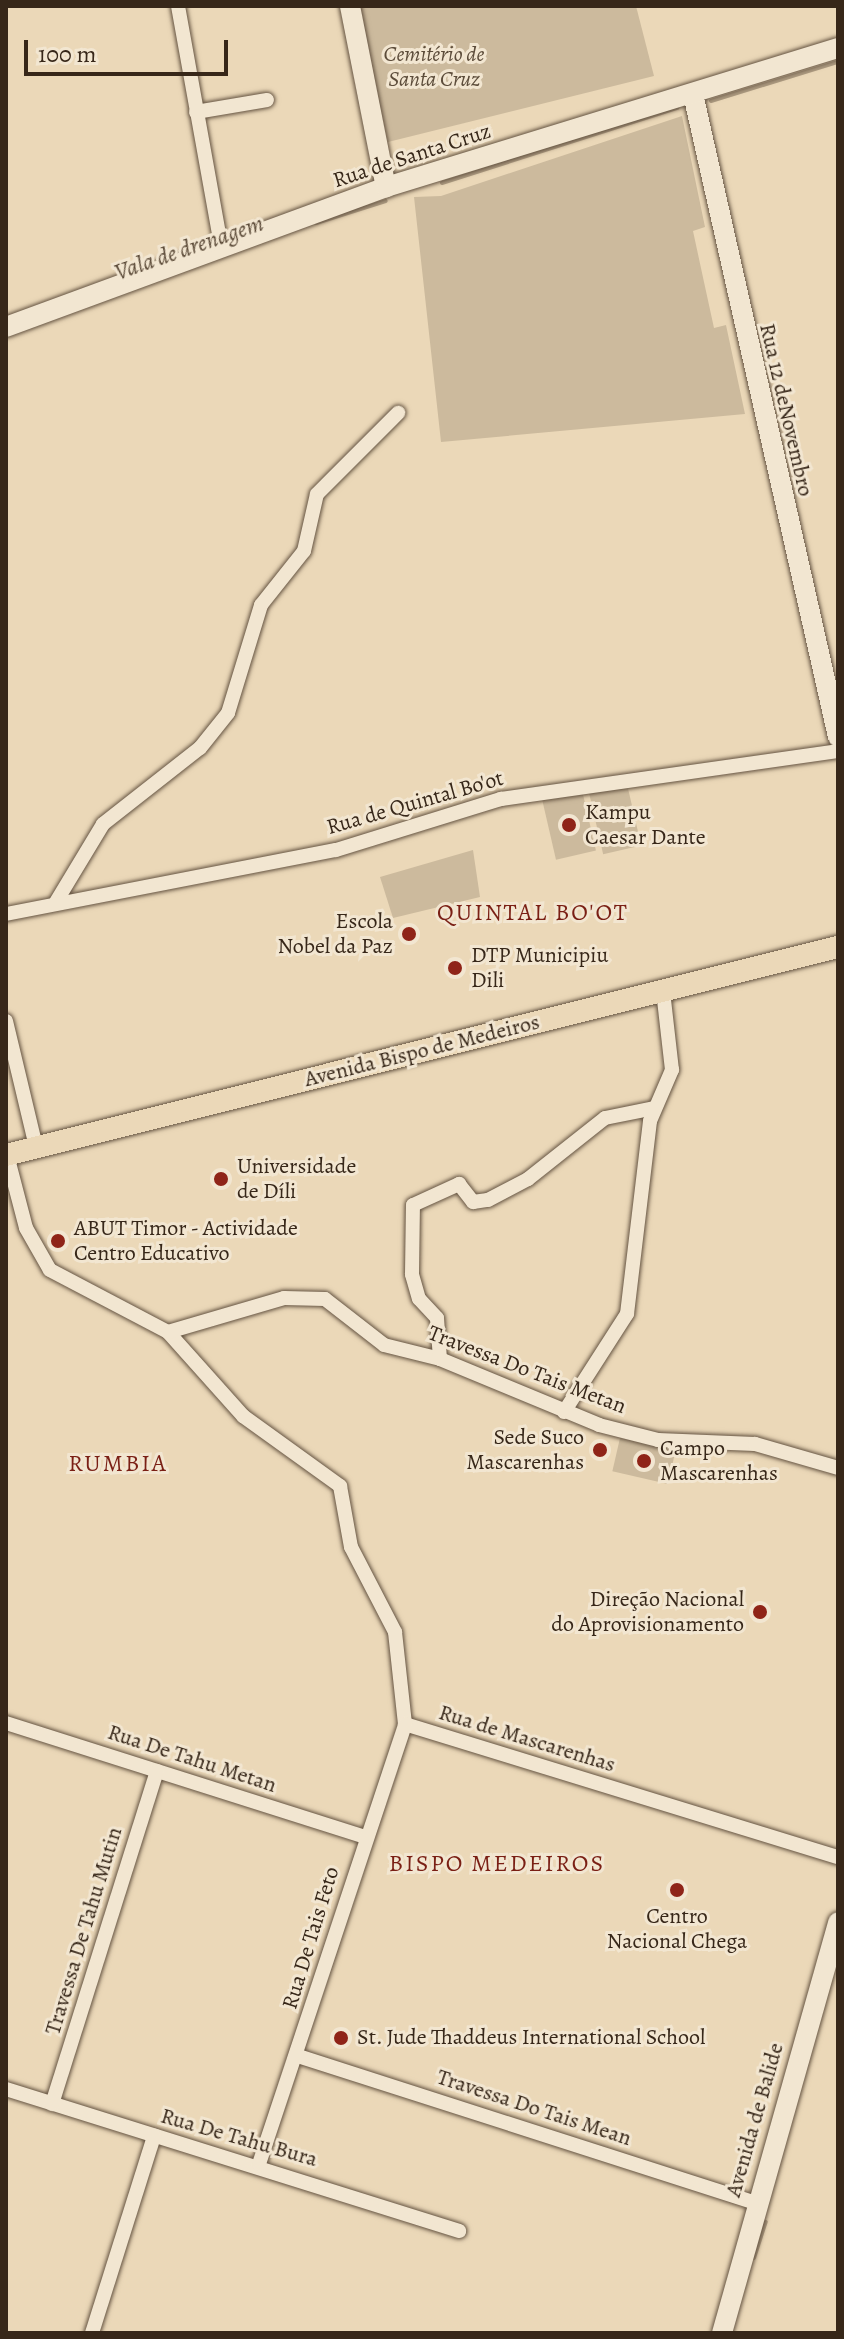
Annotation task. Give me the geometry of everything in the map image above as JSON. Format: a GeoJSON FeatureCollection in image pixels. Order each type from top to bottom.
{"type":"FeatureCollection","features":[{"type":"Feature","properties":{"kind":"main road","name":"Avenida Bispo de Medeiros"},"geometry":{"type":"LineString","coordinates":[[7,1155],[838,947]]}},
{"type":"Feature","properties":{"kind":"street"},"geometry":{"type":"LineString","coordinates":[[178,6],[221,246]]}},
{"type":"Feature","properties":{"kind":"street"},"geometry":{"type":"LineString","coordinates":[[350,6],[386,187]]}},
{"type":"Feature","properties":{"kind":"street","name":"Rua de Santa Cruz"},"geometry":{"type":"LineString","coordinates":[[6,327],[386,187],[838,48]]}},
{"type":"Feature","properties":{"kind":"street","name":"Rua 12 deNovembro"},"geometry":{"type":"LineString","coordinates":[[693,94],[834,701],[838,737]]}},
{"type":"Feature","properties":{"kind":"street"},"geometry":{"type":"LineString","coordinates":[[196,112],[267,100]]}},
{"type":"Feature","properties":{"kind":"street"},"geometry":{"type":"LineString","coordinates":[[56,902],[103,824],[200,748],[228,713],[261,605],[304,551],[317,494],[398,413]]}},
{"type":"Feature","properties":{"kind":"street","name":"Rua de Quintal Bo'ot"},"geometry":{"type":"LineString","coordinates":[[6,914],[336,850],[501,799],[838,751]]}},
{"type":"Feature","properties":{"kind":"street"},"geometry":{"type":"LineString","coordinates":[[564,1412],[627,1314],[633,1221],[654,1108],[672,1070],[664,1000]]}},
{"type":"Feature","properties":{"kind":"street"},"geometry":{"type":"LineString","coordinates":[[6,1021],[36,1147]]}},
{"type":"Feature","properties":{"kind":"street"},"geometry":{"type":"LineString","coordinates":[[440,1359],[437,1318],[419,1299],[412,1274],[413,1205],[459,1184],[473,1202],[488,1200],[528,1179],[605,1118],[654,1108]]}},
{"type":"Feature","properties":{"kind":"street","name":"Rua de Mascarenhas"},"geometry":{"type":"LineString","coordinates":[[7,1155],[26,1228],[50,1270],[168,1332],[243,1416],[340,1486],[351,1547],[395,1632],[405,1724],[838,1857]]}},
{"type":"Feature","properties":{"kind":"street","name":"Travessa Do Tais Metan"},"geometry":{"type":"LineString","coordinates":[[168,1332],[284,1298],[314,1297],[335,1302],[384,1345],[440,1359],[564,1412],[658,1440],[755,1444],[838,1468]]}},
{"type":"Feature","properties":{"kind":"street","name":"Rua De Tahu Metan"},"geometry":{"type":"LineString","coordinates":[[6,1723],[365,1837]]}},
{"type":"Feature","properties":{"kind":"street","name":"Rua De Tais Feto"},"geometry":{"type":"LineString","coordinates":[[259,2164],[298,2056],[365,1837],[405,1724]]}},
{"type":"Feature","properties":{"kind":"street","name":"Travessa De Tahu Mutin"},"geometry":{"type":"LineString","coordinates":[[52,2104],[157,1771]]}},
{"type":"Feature","properties":{"kind":"street","name":"Avenida de Balide"},"geometry":{"type":"LineString","coordinates":[[722,2333],[755,2203],[838,1922]]}},
{"type":"Feature","properties":{"kind":"street","name":"Travessa Do Tais Mean"},"geometry":{"type":"LineString","coordinates":[[298,2056],[755,2203]]}},
{"type":"Feature","properties":{"kind":"street","name":"Rua De Tahu Bura"},"geometry":{"type":"LineString","coordinates":[[6,2089],[154,2136],[259,2164],[459,2231]]}},
{"type":"Feature","properties":{"kind":"street"},"geometry":{"type":"LineString","coordinates":[[92,2333],[154,2136]]}},
{"type":"Feature","properties":{"kind":"green space","name":"Cemitério de Santa Cruz"},"geometry":{"type":"Polygon","coordinates":[[[357,6],[636,6],[654,76],[388,142],[357,6]]]}},
{"type":"Feature","properties":{"kind":"green space"},"geometry":{"type":"Polygon","coordinates":[[[682,116],[705,227],[693,231],[714,328],[726,325],[745,414],[441,442],[414,197],[441,196],[682,116]]]}},
{"type":"Feature","properties":{"kind":"green space"},"geometry":{"type":"Polygon","coordinates":[[[627,784],[641,845],[603,854],[589,793],[627,784]]]}},
{"type":"Feature","properties":{"kind":"green space","name":"Kampu Caesar Dante"},"geometry":{"type":"Polygon","coordinates":[[[582,790],[596,850],[556,860],[542,799],[582,790]]]}},
{"type":"Feature","properties":{"kind":"green space"},"geometry":{"type":"Polygon","coordinates":[[[473,850],[480,897],[393,918],[380,877],[473,850]]]}},
{"type":"Feature","properties":{"kind":"green space","name":"Campo Mascarenhas"},"geometry":{"type":"Polygon","coordinates":[[[620,1438],[676,1451],[668,1484],[612,1471],[620,1438]]]}},
{"type":"Feature","properties":{"kind":"waterway","name":"Vala de drenagem"},"geometry":{"type":"LineString","coordinates":[[711,101],[838,62]]}},
{"type":"Feature","properties":{"kind":"waterway","name":"Vala de drenagem"},"geometry":{"type":"LineString","coordinates":[[442,183],[677,108]]}},
{"type":"Feature","properties":{"kind":"waterway","name":"Vala de drenagem"},"geometry":{"type":"LineString","coordinates":[[316,223],[386,201]]}},
{"type":"Feature","properties":{"kind":"waterway","name":"Vala de drenagem"},"geometry":{"type":"LineString","coordinates":[[754,2258],[766,2222]]}},
{"type":"Feature","properties":{"kind":"place","name":"Kampu Caesar Dante"},"geometry":{"type":"Point","coordinates":[569,825]}},
{"type":"Feature","properties":{"kind":"place","name":"Escola Nobel da Paz"},"geometry":{"type":"Point","coordinates":[409,934]}},
{"type":"Feature","properties":{"kind":"place","name":"DTP Municipiu Dili"},"geometry":{"type":"Point","coordinates":[455,968]}},
{"type":"Feature","properties":{"kind":"place","name":"Universidade de Díli"},"geometry":{"type":"Point","coordinates":[221,1179]}},
{"type":"Feature","properties":{"kind":"place","name":"ABUT Timor - Actividade Centro Educativo"},"geometry":{"type":"Point","coordinates":[58,1241]}},
{"type":"Feature","properties":{"kind":"place","name":"Sede Suco Mascarenhas"},"geometry":{"type":"Point","coordinates":[600,1450]}},
{"type":"Feature","properties":{"kind":"place","name":"Campo Mascarenhas"},"geometry":{"type":"Point","coordinates":[644,1461]}},
{"type":"Feature","properties":{"kind":"place","name":"Direção Nacional do Aprovisionamento"},"geometry":{"type":"Point","coordinates":[760,1612]}},
{"type":"Feature","properties":{"kind":"place","name":"Centro Nacional Chega"},"geometry":{"type":"Point","coordinates":[677,1890]}},
{"type":"Feature","properties":{"kind":"place","name":"St. Jude Thaddeus International School"},"geometry":{"type":"Point","coordinates":[341,2038]}},
{"type":"Feature","properties":{"kind":"district","name":"QUINTAL BO'OT"},"geometry":{"type":"Point","coordinates":[533,913]}},
{"type":"Feature","properties":{"kind":"district","name":"RUMBIA"},"geometry":{"type":"Point","coordinates":[118,1464]}},
{"type":"Feature","properties":{"kind":"district","name":"BISPO MEDEIROS"},"geometry":{"type":"Point","coordinates":[497,1864]}}]}
